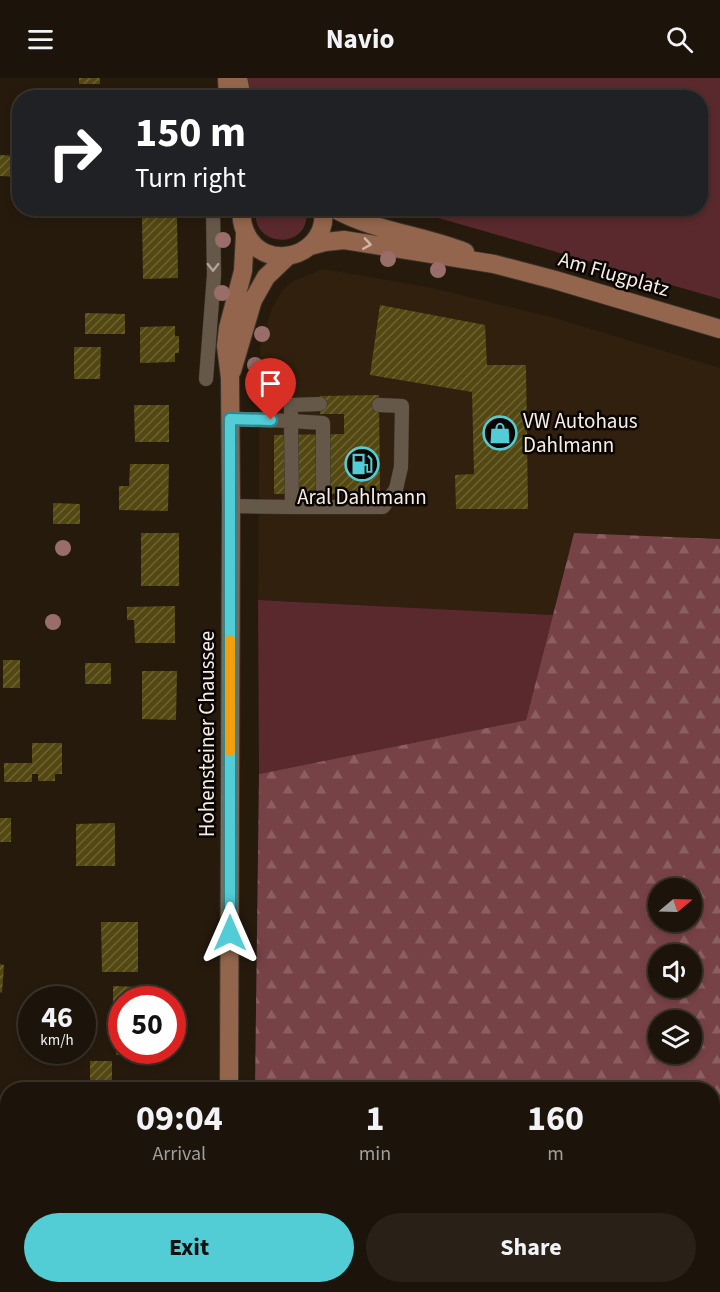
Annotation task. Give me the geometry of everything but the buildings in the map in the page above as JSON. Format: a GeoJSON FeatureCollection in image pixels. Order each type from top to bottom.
{"type":"FeatureCollection","features":[{"type":"Feature","properties":{"kind":"main road","name":"Hohensteiner Chaussee"},"geometry":{"type":"LineString","coordinates":[[229,1082],[231,506],[230,378],[226,346],[230,319],[243,271],[245,234],[241,216]]}},
{"type":"Feature","properties":{"kind":"main road"},"geometry":{"type":"LineString","coordinates":[[310,246],[318,237],[323,216]]}},
{"type":"Feature","properties":{"kind":"main road","name":"Am Flugplatz"},"geometry":{"type":"LineString","coordinates":[[350,216],[443,243],[494,264]]}},
{"type":"Feature","properties":{"kind":"main road"},"geometry":{"type":"LineString","coordinates":[[245,234],[253,245],[264,252],[275,256],[288,256]]}},
{"type":"Feature","properties":{"kind":"main road","name":"Am Flugplatz"},"geometry":{"type":"LineString","coordinates":[[288,256],[299,253],[310,246],[344,240],[494,264],[720,329]]}},
{"type":"Feature","properties":{"kind":"main road","name":"Hohensteiner Chaussee"},"geometry":{"type":"LineString","coordinates":[[230,378],[253,300],[266,277],[288,256]]}},
{"type":"Feature","properties":{"kind":"lane"},"geometry":{"type":"LineString","coordinates":[[206,379],[214,275],[213,216]]}},
{"type":"Feature","properties":{"kind":"lane"},"geometry":{"type":"LineString","coordinates":[[292,507],[291,405],[320,404]]}},
{"type":"Feature","properties":{"kind":"lane"},"geometry":{"type":"LineString","coordinates":[[231,506],[382,507],[396,489],[401,467],[402,406],[379,405]]}},
{"type":"Feature","properties":{"kind":"lane"},"geometry":{"type":"LineString","coordinates":[[230,419],[323,423],[323,507]]}},
{"type":"Feature","properties":{"kind":"shaded area"},"geometry":{"type":"Polygon","coordinates":[[[244,78],[720,78],[720,299],[431,216],[708,216],[708,90],[246,90],[244,78]]]}},
{"type":"Feature","properties":{"kind":"shaded area"},"geometry":{"type":"Polygon","coordinates":[[[257,216],[306,216],[306,222],[300,232],[292,238],[281,240],[271,238],[262,232],[257,216]]]}},
{"type":"Feature","properties":{"kind":"shaded area"},"geometry":{"type":"Polygon","coordinates":[[[323,269],[432,288],[555,318],[720,368],[720,539],[574,533],[553,615],[258,600],[260,348],[272,308],[283,290],[293,281],[323,269]]]}},
{"type":"Feature","properties":{"kind":"shaded area"},"geometry":{"type":"Polygon","coordinates":[[[258,600],[553,615],[526,720],[259,774],[258,600]]]}},
{"type":"Feature","properties":{"kind":"green space"},"geometry":{"type":"Polygon","coordinates":[[[574,533],[720,539],[720,1082],[255,1082],[259,774],[526,720],[574,533]]]}},
{"type":"Feature","properties":{"kind":"slow traffic"},"geometry":{"type":"LineString","coordinates":[[230,640],[230,751]]}},
{"type":"Feature","properties":{"kind":"place","name":"VW Autohaus Dahlmann"},"geometry":{"type":"Point","coordinates":[500,433]}},
{"type":"Feature","properties":{"kind":"place","name":"Aral Dahlmann"},"geometry":{"type":"Point","coordinates":[362,464]}},
{"type":"Feature","properties":{"kind":"route"},"geometry":{"type":"LineString","coordinates":[[230,933],[230,419],[271,420]]}}]}
